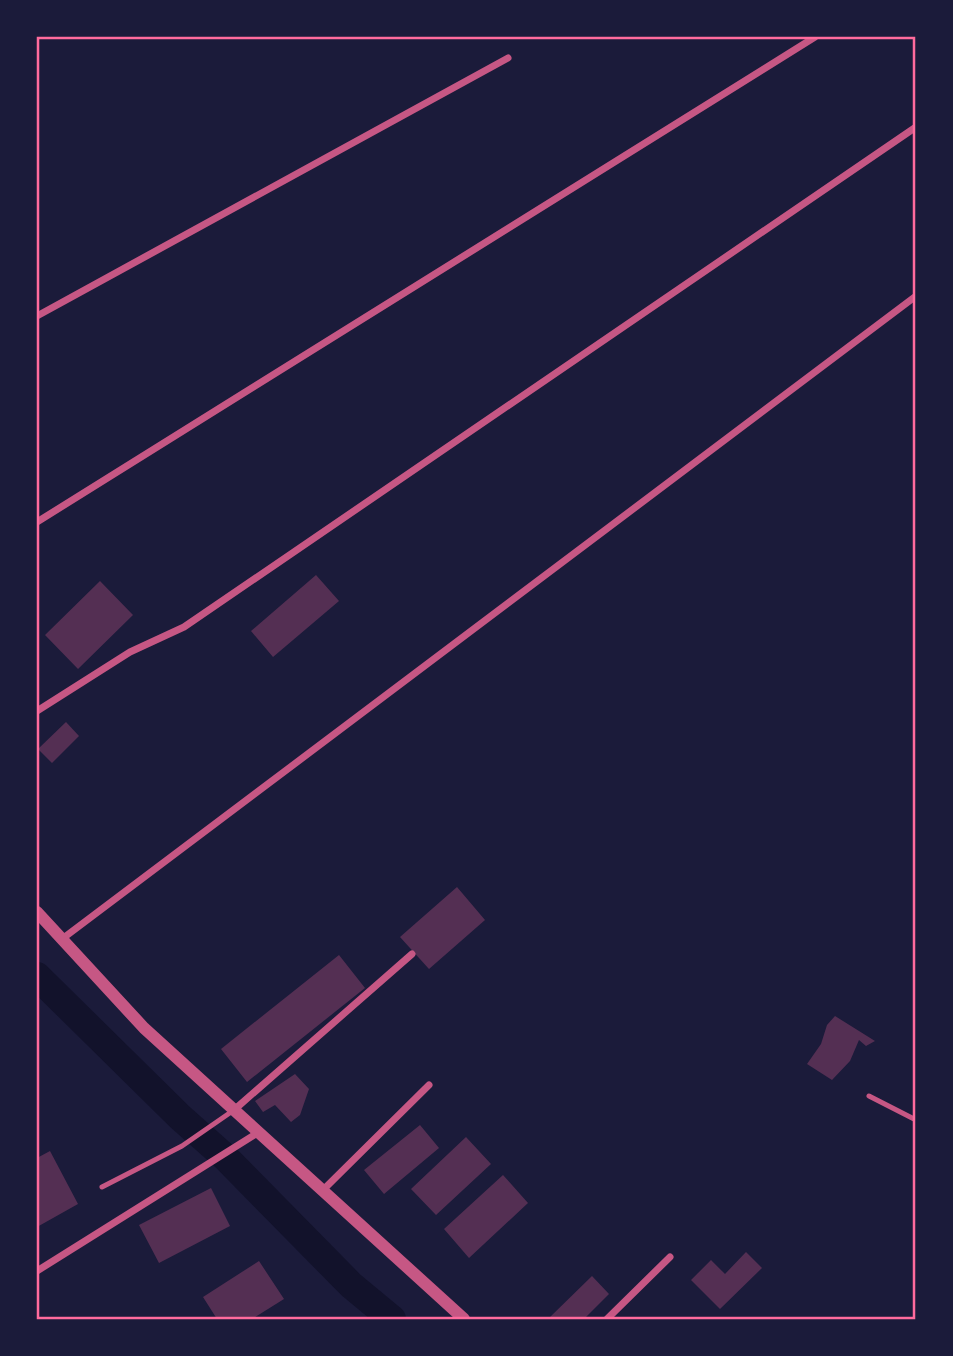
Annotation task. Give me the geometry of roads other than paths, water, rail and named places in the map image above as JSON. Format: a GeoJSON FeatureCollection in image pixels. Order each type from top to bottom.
{"type":"FeatureCollection","features":[{"type":"Feature","properties":{"kind":"street"},"geometry":{"type":"LineString","coordinates":[[37,522],[815,37]]}},
{"type":"Feature","properties":{"kind":"street"},"geometry":{"type":"LineString","coordinates":[[37,316],[508,58]]}},
{"type":"Feature","properties":{"kind":"street"},"geometry":{"type":"LineString","coordinates":[[37,711],[130,652],[184,627],[916,127]]}},
{"type":"Feature","properties":{"kind":"street"},"geometry":{"type":"LineString","coordinates":[[62,939],[916,296]]}},
{"type":"Feature","properties":{"kind":"street"},"geometry":{"type":"LineString","coordinates":[[37,912],[144,1028],[464,1319]]}},
{"type":"Feature","properties":{"kind":"street"},"geometry":{"type":"LineString","coordinates":[[234,1110],[412,954]]}},
{"type":"Feature","properties":{"kind":"street"},"geometry":{"type":"LineString","coordinates":[[323,1190],[429,1085]]}},
{"type":"Feature","properties":{"kind":"street"},"geometry":{"type":"LineString","coordinates":[[37,1271],[260,1132]]}},
{"type":"Feature","properties":{"kind":"street"},"geometry":{"type":"LineString","coordinates":[[607,1319],[670,1257]]}},
{"type":"Feature","properties":{"kind":"lane"},"geometry":{"type":"LineString","coordinates":[[869,1096],[916,1120]]}},
{"type":"Feature","properties":{"kind":"lane"},"geometry":{"type":"LineString","coordinates":[[102,1187],[182,1146],[234,1110]]}},
{"type":"Feature","properties":{"kind":"waterway"},"geometry":{"type":"LineString","coordinates":[[37,976],[180,1117],[225,1157],[351,1285],[392,1319]]}}]}
